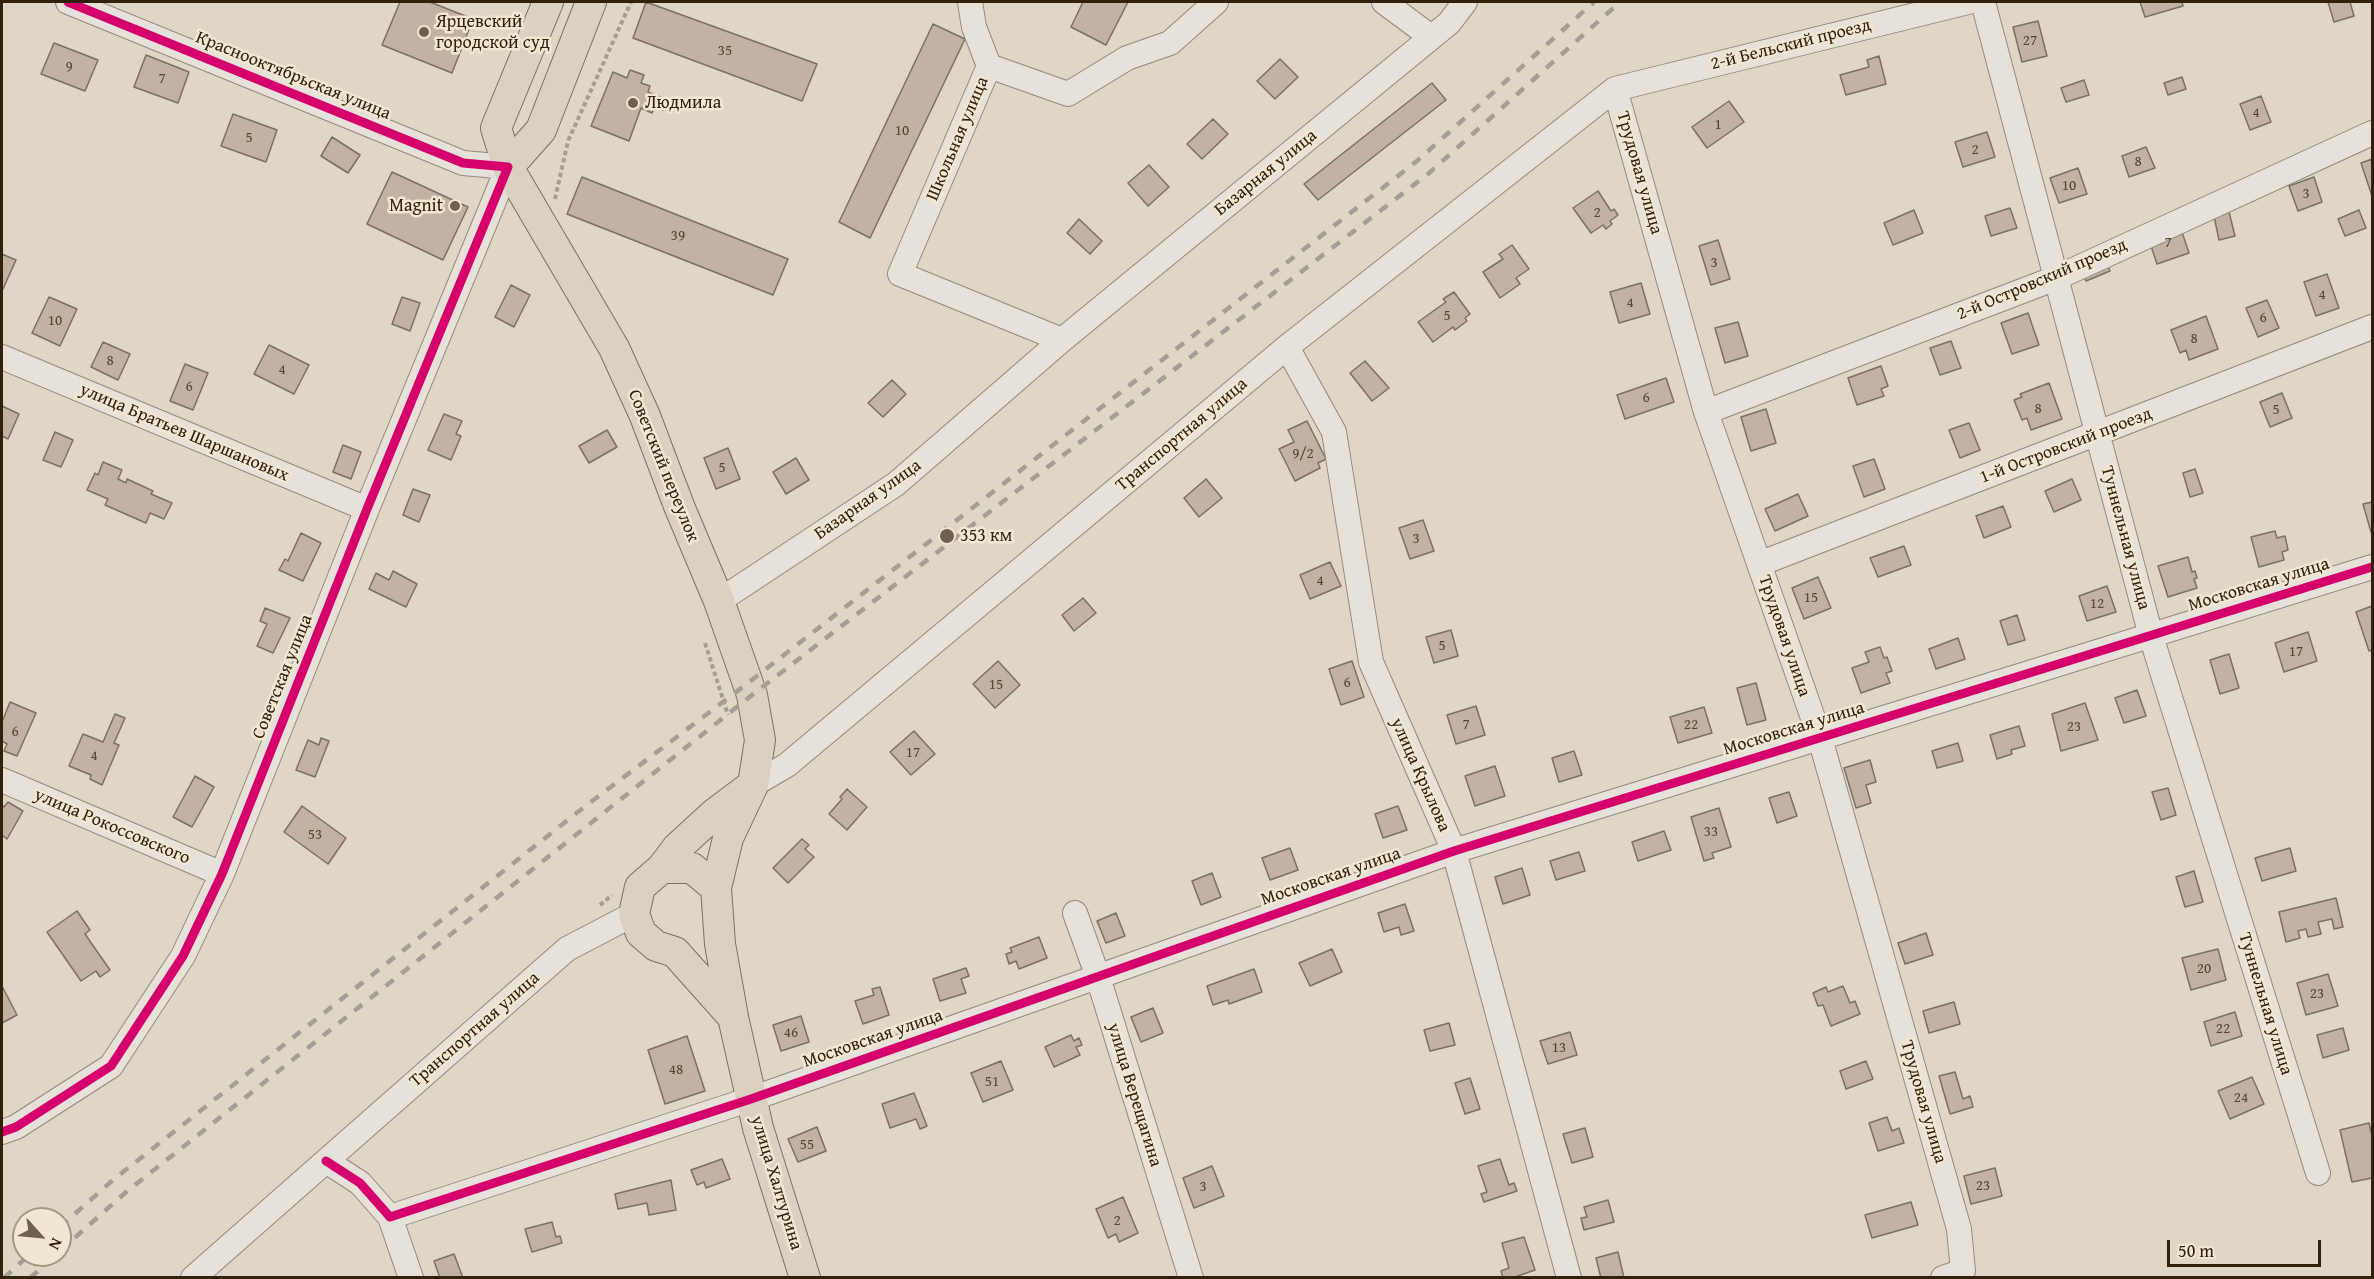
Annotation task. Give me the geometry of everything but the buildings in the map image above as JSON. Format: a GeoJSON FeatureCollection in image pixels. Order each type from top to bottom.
{"type":"FeatureCollection","features":[{"type":"Feature","properties":{"kind":"main road"},"geometry":{"type":"LineString","coordinates":[[508,168],[496,128],[548,2]]}},
{"type":"Feature","properties":{"kind":"main road","name":"Советская улица"},"geometry":{"type":"LineString","coordinates":[[508,168],[541,130],[591,2]]}},
{"type":"Feature","properties":{"kind":"main road","name":"Советский переулок"},"geometry":{"type":"LineString","coordinates":[[508,168],[614,348],[645,416],[679,506],[719,601],[752,695],[760,740],[753,785],[728,838],[716,888]]}},
{"type":"Feature","properties":{"kind":"main road"},"geometry":{"type":"LineString","coordinates":[[733,1017],[675,952],[656,946],[641,933],[634,914],[640,887],[662,868],[677,848],[753,785]]}},
{"type":"Feature","properties":{"kind":"main road"},"geometry":{"type":"LineString","coordinates":[[662,868],[692,868],[716,888],[719,921],[702,944],[675,952]]}},
{"type":"Feature","properties":{"kind":"main road","name":"улица Халтурина"},"geometry":{"type":"LineString","coordinates":[[719,921],[720,944],[733,1017],[751,1100],[805,1278]]}},
{"type":"Feature","properties":{"kind":"street","name":"Краснооктябрьская улица"},"geometry":{"type":"LineString","coordinates":[[68,2],[464,163],[508,168]]}},
{"type":"Feature","properties":{"kind":"street","name":"Школьная улица"},"geometry":{"type":"LineString","coordinates":[[970,2],[974,27],[989,66],[900,274],[1062,340]]}},
{"type":"Feature","properties":{"kind":"street"},"geometry":{"type":"LineString","coordinates":[[989,66],[1068,94],[1127,58],[1170,44],[1216,2]]}},
{"type":"Feature","properties":{"kind":"street"},"geometry":{"type":"LineString","coordinates":[[1384,2],[1431,37]]}},
{"type":"Feature","properties":{"kind":"street","name":"Базарная улица"},"geometry":{"type":"LineString","coordinates":[[719,601],[896,484],[1062,340],[1449,23],[1465,2]]}},
{"type":"Feature","properties":{"kind":"street","name":"2-й Бельский проезд"},"geometry":{"type":"LineString","coordinates":[[1615,89],[1968,2]]}},
{"type":"Feature","properties":{"kind":"street","name":"Туннельная улица"},"geometry":{"type":"LineString","coordinates":[[1983,2],[2151,636],[2318,1173]]}},
{"type":"Feature","properties":{"kind":"street","name":"Транспортная улица"},"geometry":{"type":"LineString","coordinates":[[753,785],[787,765],[1287,347],[1615,89]]}},
{"type":"Feature","properties":{"kind":"street","name":"Трудовая улица"},"geometry":{"type":"LineString","coordinates":[[1615,89],[1706,412],[1820,738],[1959,1229],[1963,1271],[1943,1278]]}},
{"type":"Feature","properties":{"kind":"street","name":"2-й Островский проезд"},"geometry":{"type":"LineString","coordinates":[[1706,412],[2056,278],[2373,133]]}},
{"type":"Feature","properties":{"kind":"street","name":"Советская улица"},"geometry":{"type":"LineString","coordinates":[[2,1132],[16,1127],[111,1066],[183,956],[222,874],[367,509],[508,168]]}},
{"type":"Feature","properties":{"kind":"street","name":"1-й Островский проезд"},"geometry":{"type":"LineString","coordinates":[[1759,564],[2373,327]]}},
{"type":"Feature","properties":{"kind":"street","name":"улица Крылова"},"geometry":{"type":"LineString","coordinates":[[1287,347],[1334,432],[1371,662],[1454,852],[1569,1278]]}},
{"type":"Feature","properties":{"kind":"street","name":"улица Братьев Шаршановых"},"geometry":{"type":"LineString","coordinates":[[2,357],[367,509]]}},
{"type":"Feature","properties":{"kind":"street","name":"Московская улица"},"geometry":{"type":"LineString","coordinates":[[390,1217],[751,1100],[1454,852],[2373,567]]}},
{"type":"Feature","properties":{"kind":"street","name":"улица Рокоссовского"},"geometry":{"type":"LineString","coordinates":[[2,780],[222,874]]}},
{"type":"Feature","properties":{"kind":"street","name":"улица Верещагина"},"geometry":{"type":"LineString","coordinates":[[1075,913],[1098,977],[1191,1278]]}},
{"type":"Feature","properties":{"kind":"street","name":"Транспортная улица"},"geometry":{"type":"LineString","coordinates":[[326,1161],[567,948],[634,914]]}},
{"type":"Feature","properties":{"kind":"street"},"geometry":{"type":"LineString","coordinates":[[193,1278],[326,1161],[360,1183],[390,1217],[411,1278]]}},
{"type":"Feature","properties":{"kind":"path"},"geometry":{"type":"LineString","coordinates":[[554,202],[568,141],[631,2]]}},
{"type":"Feature","properties":{"kind":"path"},"geometry":{"type":"LineString","coordinates":[[703,638],[729,716]]}},
{"type":"Feature","properties":{"kind":"path"},"geometry":{"type":"LineString","coordinates":[[598,907],[616,891]]}},
{"type":"Feature","properties":{"kind":"railway"},"geometry":{"type":"LineString","coordinates":[[72,1216],[113,1180],[583,808],[748,683],[1417,161],[1594,2]]}},
{"type":"Feature","properties":{"kind":"railway"},"geometry":{"type":"LineString","coordinates":[[72,1240],[125,1193],[752,695],[1428,174],[1620,2]]}},
{"type":"Feature","properties":{"kind":"railway"},"geometry":{"type":"LineString","coordinates":[[4,1278],[16,1267]]}},
{"type":"Feature","properties":{"kind":"railway"},"geometry":{"type":"LineString","coordinates":[[30,1278],[42,1267]]}},
{"type":"Feature","properties":{"kind":"cycle path"},"geometry":{"type":"LineString","coordinates":[[2,1132],[16,1127],[111,1066],[183,956],[222,874],[367,509],[508,167],[463,163],[68,2]]}},
{"type":"Feature","properties":{"kind":"cycle path"},"geometry":{"type":"LineString","coordinates":[[326,1161],[360,1183],[390,1217],[751,1099],[1454,851],[2372,567]]}},
{"type":"Feature","properties":{"kind":"place","name":"Ярцевский городской суд"},"geometry":{"type":"Point","coordinates":[424,32]}},
{"type":"Feature","properties":{"kind":"place","name":"Людмила"},"geometry":{"type":"Point","coordinates":[633,103]}},
{"type":"Feature","properties":{"kind":"place","name":"Magnit"},"geometry":{"type":"Point","coordinates":[455,206]}},
{"type":"Feature","properties":{"kind":"place","name":"353 км"},"geometry":{"type":"Point","coordinates":[947,536]}}]}
